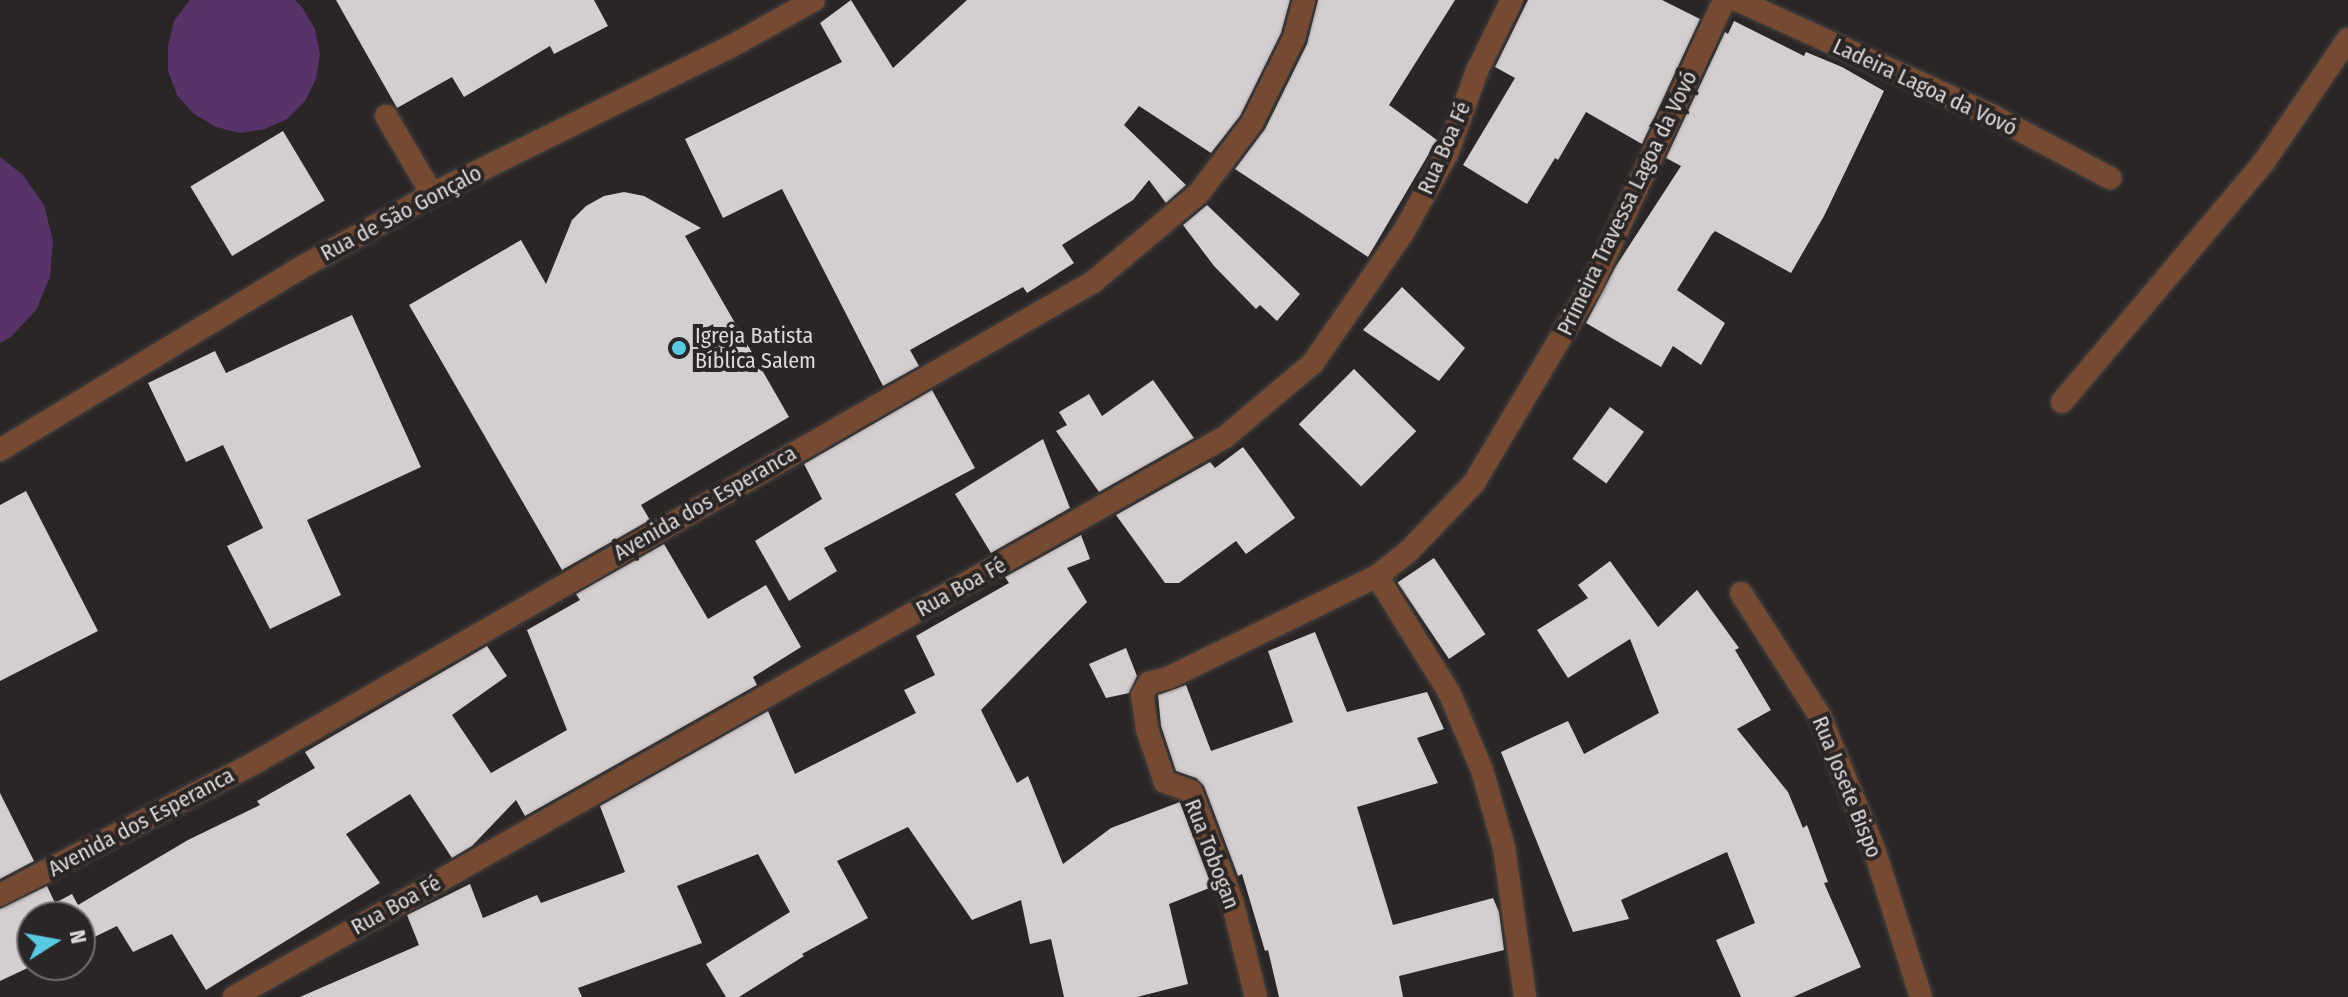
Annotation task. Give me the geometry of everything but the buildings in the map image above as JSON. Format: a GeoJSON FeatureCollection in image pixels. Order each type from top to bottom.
{"type":"FeatureCollection","features":[{"type":"Feature","properties":{"kind":"street","name":"Rua de São Gonçalo"},"geometry":{"type":"LineString","coordinates":[[0,450],[295,271],[432,194],[730,47],[814,0]]}},
{"type":"Feature","properties":{"kind":"street","name":"Avenida dos Esperanca"},"geometry":{"type":"LineString","coordinates":[[0,895],[258,761],[1093,282],[1199,193],[1243,135],[1294,38],[1304,0]]}},
{"type":"Feature","properties":{"kind":"street","name":"Rua Boa Fé"},"geometry":{"type":"LineString","coordinates":[[234,997],[1225,437],[1313,363],[1404,231],[1447,154],[1477,71],[1512,0]]}},
{"type":"Feature","properties":{"kind":"street","name":"Primeira Travessa Lagoa da Vovó"},"geometry":{"type":"LineString","coordinates":[[1149,683],[1168,678],[1377,576],[1409,551],[1474,483],[1592,285],[1724,0]]}},
{"type":"Feature","properties":{"kind":"street","name":"Ladeira Lagoa da Vovó"},"geometry":{"type":"LineString","coordinates":[[1737,0],[1991,115],[2110,178]]}},
{"type":"Feature","properties":{"kind":"street"},"geometry":{"type":"LineString","coordinates":[[2062,402],[2264,162],[2348,39]]}},
{"type":"Feature","properties":{"kind":"street"},"geometry":{"type":"LineString","coordinates":[[386,116],[432,194]]}},
{"type":"Feature","properties":{"kind":"street"},"geometry":{"type":"LineString","coordinates":[[1377,576],[1449,692],[1482,770],[1504,847],[1525,997]]}},
{"type":"Feature","properties":{"kind":"street","name":"Rua Josete Bispo"},"geometry":{"type":"LineString","coordinates":[[1741,593],[1820,716],[1875,852],[1921,997]]}},
{"type":"Feature","properties":{"kind":"street","name":"Rua Tobogan"},"geometry":{"type":"LineString","coordinates":[[1149,683],[1142,704],[1165,782],[1191,791],[1232,901],[1256,997]]}},
{"type":"Feature","properties":{"kind":"shaded area"},"geometry":{"type":"Polygon","coordinates":[[[190,0],[295,0],[302,7],[315,29],[320,54],[316,79],[305,101],[287,119],[265,129],[240,133],[216,127],[194,114],[177,95],[168,71],[168,46],[174,21],[190,0]]]}},
{"type":"Feature","properties":{"kind":"shaded area"},"geometry":{"type":"Polygon","coordinates":[[[0,157],[23,175],[44,205],[53,241],[50,277],[36,310],[11,337],[0,343],[0,157]]]}},
{"type":"Feature","properties":{"kind":"place","name":"Igreja Batista Bíblica Salem"},"geometry":{"type":"Point","coordinates":[679,348]}}]}
